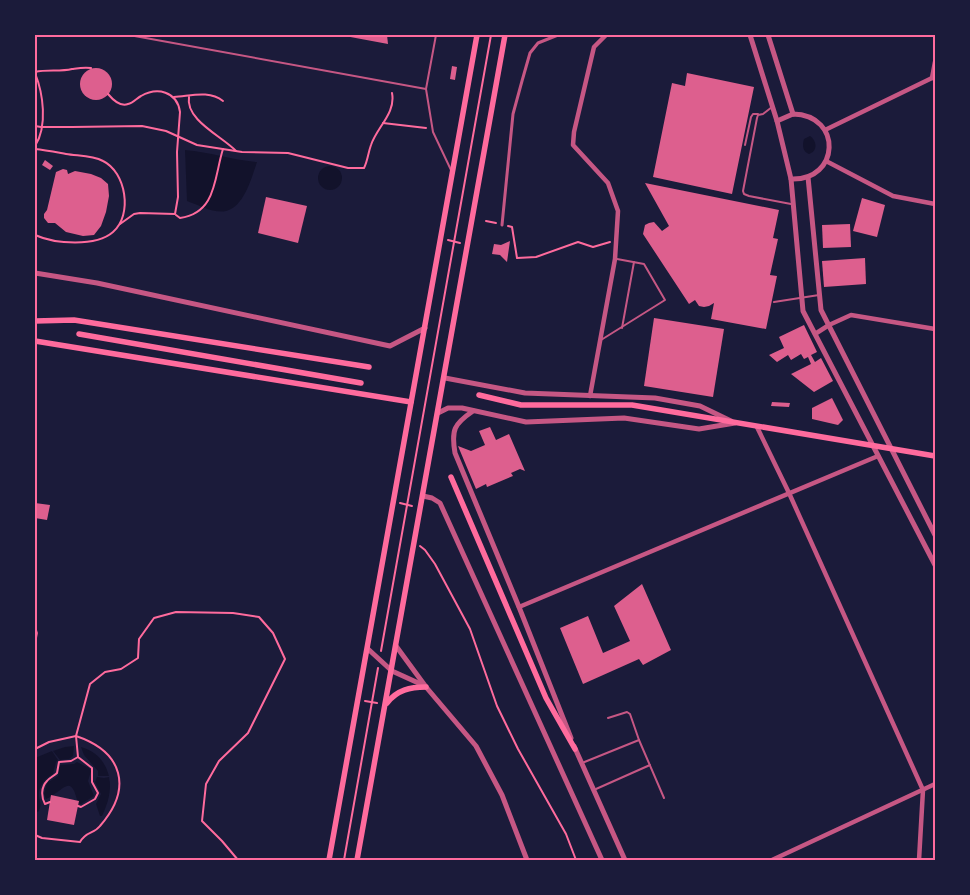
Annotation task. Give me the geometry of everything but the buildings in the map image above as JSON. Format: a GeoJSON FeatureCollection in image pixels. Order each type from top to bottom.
{"type":"FeatureCollection","features":[{"type":"Feature","properties":{"kind":"main road"},"geometry":{"type":"LineString","coordinates":[[329,860],[477,35]]}},
{"type":"Feature","properties":{"kind":"main road"},"geometry":{"type":"LineString","coordinates":[[357,860],[383,704],[392,671],[505,35]]}},
{"type":"Feature","properties":{"kind":"main road"},"geometry":{"type":"LineString","coordinates":[[35,321],[74,320],[369,367]]}},
{"type":"Feature","properties":{"kind":"main road"},"geometry":{"type":"LineString","coordinates":[[79,334],[362,383]]}},
{"type":"Feature","properties":{"kind":"main road"},"geometry":{"type":"LineString","coordinates":[[35,341],[411,402]]}},
{"type":"Feature","properties":{"kind":"main road"},"geometry":{"type":"LineString","coordinates":[[479,395],[521,405],[632,405],[935,456]]}},
{"type":"Feature","properties":{"kind":"main road"},"geometry":{"type":"LineString","coordinates":[[451,477],[546,698],[575,749]]}},
{"type":"Feature","properties":{"kind":"main road"},"geometry":{"type":"LineString","coordinates":[[383,704],[402,690],[412,687],[426,687]]}},
{"type":"Feature","properties":{"kind":"street"},"geometry":{"type":"LineString","coordinates":[[502,225],[513,114],[530,53],[538,44],[558,35]]}},
{"type":"Feature","properties":{"kind":"street"},"geometry":{"type":"LineString","coordinates":[[590,396],[614,259],[618,211],[608,183],[573,145],[574,132],[594,47],[606,35]]}},
{"type":"Feature","properties":{"kind":"street"},"geometry":{"type":"LineString","coordinates":[[750,35],[777,121],[792,179],[803,311],[935,565]]}},
{"type":"Feature","properties":{"kind":"street"},"geometry":{"type":"LineString","coordinates":[[768,35],[793,114]]}},
{"type":"Feature","properties":{"kind":"street"},"geometry":{"type":"LineString","coordinates":[[825,130],[934,78],[935,62]]}},
{"type":"Feature","properties":{"kind":"street"},"geometry":{"type":"LineString","coordinates":[[777,121],[793,114],[809,116],[821,124],[829,144],[826,161],[819,171],[808,178],[792,179]]}},
{"type":"Feature","properties":{"kind":"street"},"geometry":{"type":"LineString","coordinates":[[826,161],[892,196],[935,204]]}},
{"type":"Feature","properties":{"kind":"street"},"geometry":{"type":"LineString","coordinates":[[808,178],[821,310],[935,535]]}},
{"type":"Feature","properties":{"kind":"street"},"geometry":{"type":"LineString","coordinates":[[35,273],[97,283],[390,346],[425,328]]}},
{"type":"Feature","properties":{"kind":"street"},"geometry":{"type":"LineString","coordinates":[[815,334],[828,325],[851,316],[935,329]]}},
{"type":"Feature","properties":{"kind":"street"},"geometry":{"type":"LineString","coordinates":[[445,378],[525,393],[656,398],[700,406],[736,423]]}},
{"type":"Feature","properties":{"kind":"street"},"geometry":{"type":"LineString","coordinates":[[438,413],[448,408],[474,411],[526,422],[624,418],[699,429],[736,423]]}},
{"type":"Feature","properties":{"kind":"street"},"geometry":{"type":"LineString","coordinates":[[474,411],[463,418],[455,427],[452,437],[455,453],[519,606],[575,749],[625,860]]}},
{"type":"Feature","properties":{"kind":"street"},"geometry":{"type":"LineString","coordinates":[[757,427],[789,493],[923,790],[919,860]]}},
{"type":"Feature","properties":{"kind":"street"},"geometry":{"type":"LineString","coordinates":[[519,606],[878,456]]}},
{"type":"Feature","properties":{"kind":"street"},"geometry":{"type":"LineString","coordinates":[[423,496],[432,498],[440,503],[602,860]]}},
{"type":"Feature","properties":{"kind":"street"},"geometry":{"type":"LineString","coordinates":[[396,646],[426,687],[476,746],[502,794],[527,860]]}},
{"type":"Feature","properties":{"kind":"street"},"geometry":{"type":"LineString","coordinates":[[368,649],[392,671],[426,687]]}},
{"type":"Feature","properties":{"kind":"street"},"geometry":{"type":"LineString","coordinates":[[772,860],[935,784]]}},
{"type":"Feature","properties":{"kind":"lane"},"geometry":{"type":"LineString","coordinates":[[129,35],[426,89]]}},
{"type":"Feature","properties":{"kind":"lane"},"geometry":{"type":"LineString","coordinates":[[436,35],[426,89],[433,132],[453,173]]}},
{"type":"Feature","properties":{"kind":"lane"},"geometry":{"type":"LineString","coordinates":[[772,107],[757,118],[744,194],[794,205]]}},
{"type":"Feature","properties":{"kind":"lane"},"geometry":{"type":"LineString","coordinates":[[745,145],[751,117],[753,114],[760,114]]}},
{"type":"Feature","properties":{"kind":"lane"},"geometry":{"type":"LineString","coordinates":[[599,342],[665,300],[644,264],[614,259]]}},
{"type":"Feature","properties":{"kind":"lane"},"geometry":{"type":"LineString","coordinates":[[622,328],[634,262]]}},
{"type":"Feature","properties":{"kind":"lane"},"geometry":{"type":"LineString","coordinates":[[774,302],[819,295]]}},
{"type":"Feature","properties":{"kind":"lane"},"geometry":{"type":"LineString","coordinates":[[608,718],[628,712],[664,798]]}},
{"type":"Feature","properties":{"kind":"lane"},"geometry":{"type":"LineString","coordinates":[[582,763],[639,740]]}},
{"type":"Feature","properties":{"kind":"lane"},"geometry":{"type":"LineString","coordinates":[[594,790],[650,765]]}},
{"type":"Feature","properties":{"kind":"path"},"geometry":{"type":"LineString","coordinates":[[380,655],[491,35]]}},
{"type":"Feature","properties":{"kind":"path"},"geometry":{"type":"LineString","coordinates":[[92,68],[79,67],[70,70],[52,69],[35,72],[42,100],[41,127],[35,147],[95,158],[109,165],[120,180],[123,190],[124,214],[120,224]]}},
{"type":"Feature","properties":{"kind":"path"},"geometry":{"type":"LineString","coordinates":[[108,94],[114,100],[123,104],[128,104],[140,96],[154,92],[165,92],[174,97],[209,94],[223,101]]}},
{"type":"Feature","properties":{"kind":"path"},"geometry":{"type":"LineString","coordinates":[[35,126],[142,126],[166,131],[197,145],[236,151],[288,153],[348,168],[364,168],[368,160],[371,144],[388,116],[393,98],[392,93]]}},
{"type":"Feature","properties":{"kind":"path"},"geometry":{"type":"LineString","coordinates":[[174,97],[180,112],[177,156],[178,198],[175,214]]}},
{"type":"Feature","properties":{"kind":"path"},"geometry":{"type":"LineString","coordinates":[[189,97],[188,101],[192,111],[201,122],[236,151]]}},
{"type":"Feature","properties":{"kind":"path"},"geometry":{"type":"LineString","coordinates":[[383,123],[428,129]]}},
{"type":"Feature","properties":{"kind":"path"},"geometry":{"type":"LineString","coordinates":[[35,235],[57,242],[84,242],[110,234],[134,214],[175,214],[180,218],[185,218],[204,207],[213,190],[224,149]]}},
{"type":"Feature","properties":{"kind":"path"},"geometry":{"type":"LineString","coordinates":[[486,221],[512,228],[517,258],[536,257],[578,242],[593,247],[617,239]]}},
{"type":"Feature","properties":{"kind":"path"},"geometry":{"type":"LineString","coordinates":[[448,240],[462,243]]}},
{"type":"Feature","properties":{"kind":"path"},"geometry":{"type":"LineString","coordinates":[[420,386],[435,389]]}},
{"type":"Feature","properties":{"kind":"path"},"geometry":{"type":"LineString","coordinates":[[400,503],[414,506]]}},
{"type":"Feature","properties":{"kind":"path"},"geometry":{"type":"LineString","coordinates":[[414,542],[425,550],[435,564],[470,629],[497,706],[518,749],[566,834],[576,860]]}},
{"type":"Feature","properties":{"kind":"path"},"geometry":{"type":"LineString","coordinates":[[78,806],[81,807],[95,800],[98,793],[92,782],[92,768],[78,757],[76,736],[90,684],[105,672],[121,669],[138,658],[139,639],[154,618],[176,612],[233,613],[259,617],[273,633],[285,659],[248,733],[220,761],[206,784],[202,821],[238,860]]}},
{"type":"Feature","properties":{"kind":"path"},"geometry":{"type":"LineString","coordinates":[[384,634],[390,640]]}},
{"type":"Feature","properties":{"kind":"path"},"geometry":{"type":"LineString","coordinates":[[344,860],[378,665]]}},
{"type":"Feature","properties":{"kind":"path"},"geometry":{"type":"LineString","coordinates":[[364,701],[383,704]]}},
{"type":"Feature","properties":{"kind":"path"},"geometry":{"type":"LineString","coordinates":[[35,749],[49,742],[76,736],[88,740],[102,748],[112,759],[118,768],[119,783],[117,798],[105,821],[98,829],[88,832],[83,836],[80,842],[35,836]]}},
{"type":"Feature","properties":{"kind":"path"},"geometry":{"type":"LineString","coordinates":[[50,802],[45,804],[41,794],[46,781],[57,773],[59,762],[71,761],[78,757]]}},
{"type":"Feature","properties":{"kind":"shaded area"},"geometry":{"type":"Polygon","coordinates":[[[810,136],[816,146],[814,151],[809,154],[804,150],[803,144],[804,139],[810,136]]]}},
{"type":"Feature","properties":{"kind":"shaded area"},"geometry":{"type":"Polygon","coordinates":[[[185,150],[257,162],[246,191],[238,204],[222,212],[206,209],[187,201],[185,150]]]}},
{"type":"Feature","properties":{"kind":"shaded area"},"geometry":{"type":"Polygon","coordinates":[[[330,166],[335,167],[341,173],[341,183],[335,189],[330,190],[325,189],[319,183],[318,178],[319,173],[325,167],[330,166]]]}},
{"type":"Feature","properties":{"kind":"shaded area"},"geometry":{"type":"Polygon","coordinates":[[[74,746],[73,756],[69,759],[60,760],[53,751],[65,747],[74,746]]]}},
{"type":"Feature","properties":{"kind":"shaded area"},"geometry":{"type":"Polygon","coordinates":[[[81,747],[99,757],[109,776],[98,776],[98,771],[84,755],[81,747]]]}},
{"type":"Feature","properties":{"kind":"shaded area"},"geometry":{"type":"Polygon","coordinates":[[[52,751],[58,760],[53,774],[41,786],[38,812],[35,810],[35,758],[52,751]]]}},
{"type":"Feature","properties":{"kind":"shaded area"},"geometry":{"type":"Polygon","coordinates":[[[77,762],[91,771],[88,781],[94,796],[78,804],[73,788],[66,786],[46,799],[44,794],[47,783],[58,776],[60,765],[77,762]]]}},
{"type":"Feature","properties":{"kind":"shaded area"},"geometry":{"type":"Polygon","coordinates":[[[97,777],[109,777],[110,782],[109,796],[102,816],[100,816],[96,804],[101,794],[95,782],[97,777]]]}}]}
